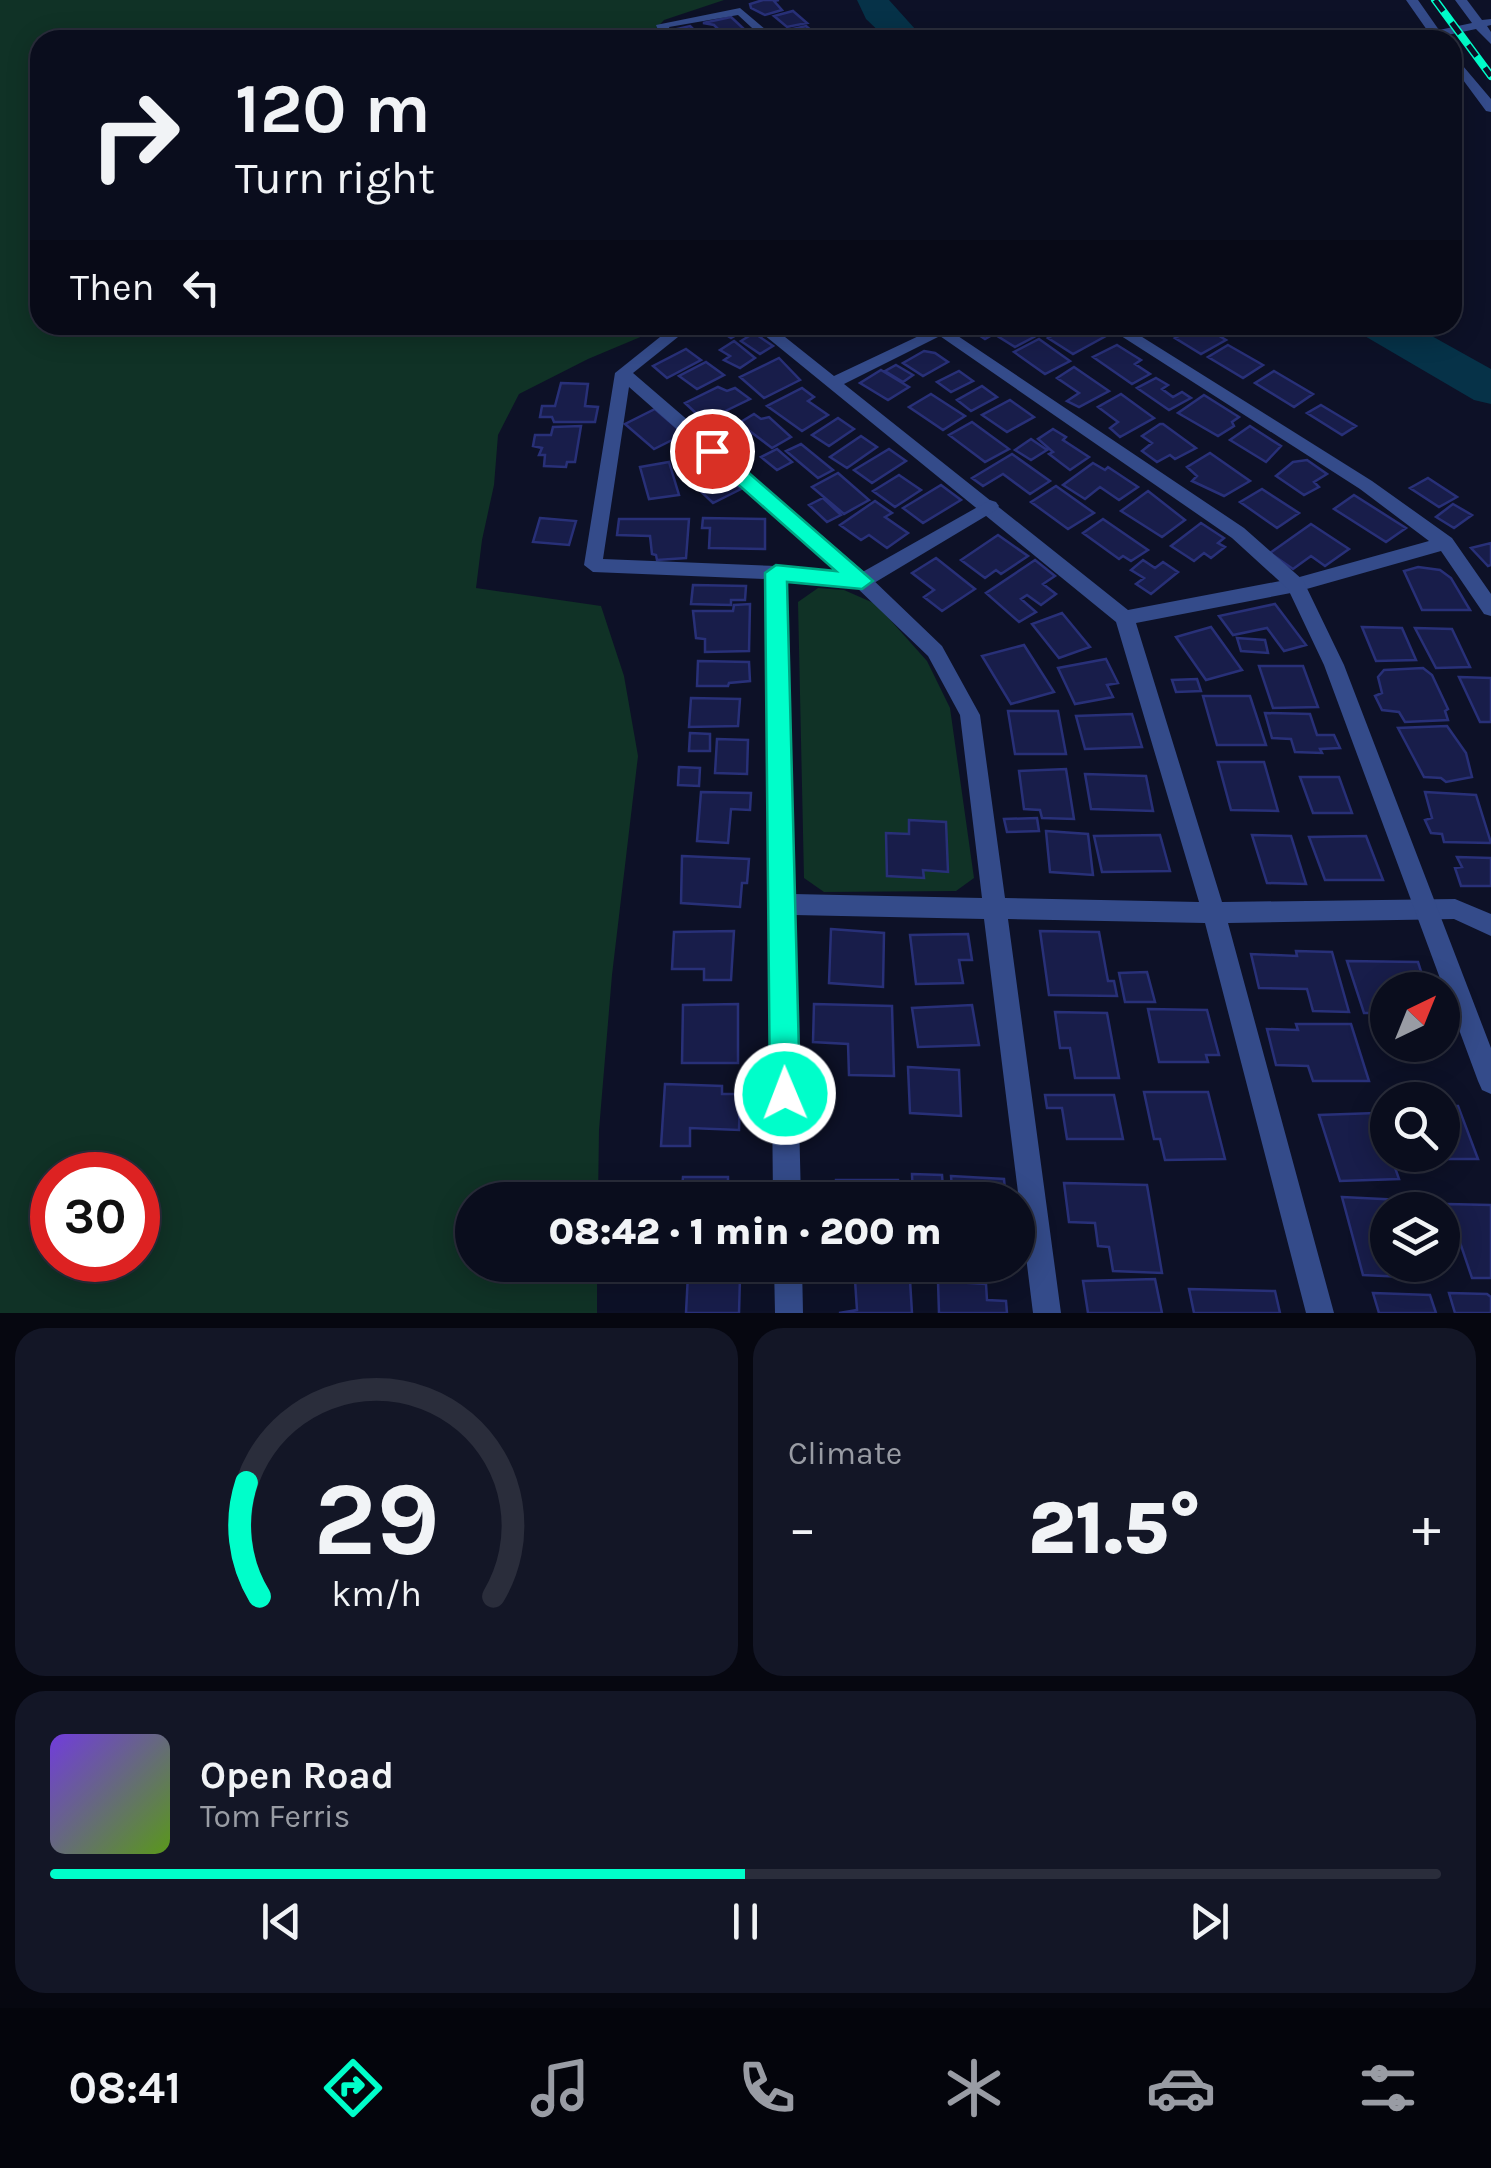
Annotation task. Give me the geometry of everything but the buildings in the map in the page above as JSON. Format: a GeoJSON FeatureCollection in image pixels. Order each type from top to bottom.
{"type":"FeatureCollection","features":[{"type":"Feature","properties":{"kind":"street"},"geometry":{"type":"LineString","coordinates":[[1412,0],[1432,30]]}},
{"type":"Feature","properties":{"kind":"street"},"geometry":{"type":"LineString","coordinates":[[1460,0],[1485,23],[1491,40]]}},
{"type":"Feature","properties":{"kind":"street"},"geometry":{"type":"LineString","coordinates":[[664,30],[662,25],[740,10],[761,30]]}},
{"type":"Feature","properties":{"kind":"street"},"geometry":{"type":"LineString","coordinates":[[1462,69],[1491,108]]}},
{"type":"Feature","properties":{"kind":"street"},"geometry":{"type":"LineString","coordinates":[[672,335],[623,373],[593,565],[862,581],[990,506]]}},
{"type":"Feature","properties":{"kind":"street"},"geometry":{"type":"LineString","coordinates":[[773,335],[1125,618],[1214,913],[1320,1313]]}},
{"type":"Feature","properties":{"kind":"street"},"geometry":{"type":"LineString","coordinates":[[836,382],[934,335]]}},
{"type":"Feature","properties":{"kind":"street"},"geometry":{"type":"LineString","coordinates":[[959,335],[1238,532],[1296,585],[1334,665],[1491,1081]]}},
{"type":"Feature","properties":{"kind":"street"},"geometry":{"type":"LineString","coordinates":[[1128,335],[1366,484],[1445,543],[1491,609]]}},
{"type":"Feature","properties":{"kind":"street"},"geometry":{"type":"LineString","coordinates":[[623,373],[862,581],[935,651],[970,715],[1047,1313]]}},
{"type":"Feature","properties":{"kind":"street"},"geometry":{"type":"LineString","coordinates":[[1125,618],[1296,585],[1445,543]]}},
{"type":"Feature","properties":{"kind":"street"},"geometry":{"type":"LineString","coordinates":[[776,573],[787,1182]]}},
{"type":"Feature","properties":{"kind":"street"},"geometry":{"type":"LineString","coordinates":[[782,904],[1214,913],[1429,909],[1456,910],[1491,925]]}},
{"type":"Feature","properties":{"kind":"street"},"geometry":{"type":"LineString","coordinates":[[788,1282],[789,1313]]}},
{"type":"Feature","properties":{"kind":"green space"},"geometry":{"type":"Polygon","coordinates":[[[0,0],[724,0],[664,20],[655,30],[30,30],[30,335],[645,335],[519,394],[498,435],[494,485],[476,588],[601,606],[624,676],[638,756],[612,975],[598,1182],[455,1182],[455,1282],[597,1282],[597,1313],[0,1313],[0,0]]]}},
{"type":"Feature","properties":{"kind":"green space"},"geometry":{"type":"Polygon","coordinates":[[[818,588],[844,590],[876,604],[927,661],[950,708],[974,878],[956,891],[824,892],[804,878],[798,602],[818,588]]]}},
{"type":"Feature","properties":{"kind":"waterway"},"geometry":{"type":"LineString","coordinates":[[873,0],[878,12],[897,30]]}},
{"type":"Feature","properties":{"kind":"waterway"},"geometry":{"type":"LineString","coordinates":[[1396,335],[1491,389]]}},
{"type":"Feature","properties":{"kind":"railway"},"geometry":{"type":"LineString","coordinates":[[1435,0],[1457,30]]}},
{"type":"Feature","properties":{"kind":"railway"},"geometry":{"type":"LineString","coordinates":[[1462,37],[1491,76]]}},
{"type":"Feature","properties":{"kind":"route"},"geometry":{"type":"LineString","coordinates":[[712,451],[862,581],[776,573],[785,1094]]}}]}
